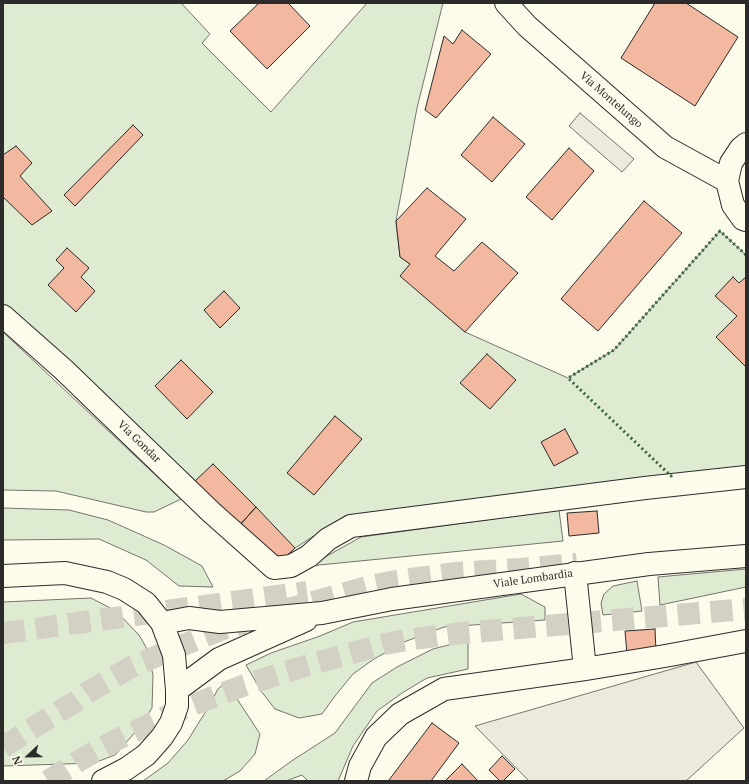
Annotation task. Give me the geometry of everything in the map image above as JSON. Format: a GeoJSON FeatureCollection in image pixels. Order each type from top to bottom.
{"type":"FeatureCollection","features":[{"type":"Feature","properties":{"kind":"street","name":"Via Montelungo"},"geometry":{"type":"LineString","coordinates":[[506,3],[527,26],[665,147],[727,181]]}},
{"type":"Feature","properties":{"kind":"street"},"geometry":{"type":"LineString","coordinates":[[746,144],[741,148],[731,162],[727,181],[733,204],[746,220]]}},
{"type":"Feature","properties":{"kind":"street","name":"Via Gondar"},"geometry":{"type":"LineString","coordinates":[[3,316],[64,370],[210,512],[274,568],[292,566],[309,556],[328,539],[351,526],[645,488],[746,477]]}},
{"type":"Feature","properties":{"kind":"street","name":"Viale Lombardia"},"geometry":{"type":"LineString","coordinates":[[162,623],[189,618],[220,622],[322,613],[392,599],[649,564],[746,556]]}},
{"type":"Feature","properties":{"kind":"street"},"geometry":{"type":"LineString","coordinates":[[3,576],[65,573],[107,582],[124,589],[146,603],[162,623],[174,655],[177,690],[176,706],[171,723],[162,737],[146,756],[103,781]]}},
{"type":"Feature","properties":{"kind":"street"},"geometry":{"type":"LineString","coordinates":[[575,574],[585,669]]}},
{"type":"Feature","properties":{"kind":"street","name":"Viale Lombardia"},"geometry":{"type":"LineString","coordinates":[[177,690],[219,659],[322,613]]}},
{"type":"Feature","properties":{"kind":"street"},"geometry":{"type":"LineString","coordinates":[[356,781],[360,766],[376,737],[400,714],[444,689],[585,669],[746,641]]}},
{"type":"Feature","properties":{"kind":"green space"},"geometry":{"type":"Polygon","coordinates":[[[3,3],[181,3],[210,34],[202,43],[271,112],[367,3],[443,3],[417,108],[396,221],[400,257],[410,264],[443,313],[465,332],[568,378],[614,350],[720,231],[746,255],[746,468],[345,516],[295,548],[277,565],[60,352],[3,303],[3,3]]]}},
{"type":"Feature","properties":{"kind":"green space"},"geometry":{"type":"Polygon","coordinates":[[[3,332],[181,499],[154,512],[146,512],[56,491],[3,490],[3,332]]]}},
{"type":"Feature","properties":{"kind":"green space"},"geometry":{"type":"Polygon","coordinates":[[[3,508],[69,510],[108,520],[164,545],[202,566],[213,587],[179,586],[146,560],[99,539],[3,540],[3,508]]]}},
{"type":"Feature","properties":{"kind":"green space"},"geometry":{"type":"Polygon","coordinates":[[[559,510],[563,541],[309,566],[361,537],[559,510]]]}},
{"type":"Feature","properties":{"kind":"green space"},"geometry":{"type":"Polygon","coordinates":[[[746,569],[746,587],[660,605],[658,577],[746,569]]]}},
{"type":"Feature","properties":{"kind":"green space"},"geometry":{"type":"Polygon","coordinates":[[[637,581],[642,611],[603,615],[601,603],[604,594],[613,586],[637,581]]]}},
{"type":"Feature","properties":{"kind":"green space"},"geometry":{"type":"Polygon","coordinates":[[[521,594],[545,607],[545,620],[444,627],[404,642],[374,659],[353,674],[322,714],[299,718],[275,709],[261,691],[246,665],[271,653],[320,636],[353,622],[521,594]]]}},
{"type":"Feature","properties":{"kind":"green space"},"geometry":{"type":"Polygon","coordinates":[[[91,598],[116,611],[139,635],[147,649],[153,675],[152,708],[138,729],[115,755],[94,763],[3,766],[3,602],[91,598]]]}},
{"type":"Feature","properties":{"kind":"green space"},"geometry":{"type":"Polygon","coordinates":[[[468,640],[468,669],[427,678],[402,693],[377,711],[353,746],[338,781],[308,781],[302,775],[286,781],[264,781],[335,733],[372,683],[397,667],[433,649],[468,640]]]}},
{"type":"Feature","properties":{"kind":"green space"},"geometry":{"type":"Polygon","coordinates":[[[226,682],[260,734],[255,754],[240,771],[223,781],[143,781],[168,763],[188,740],[218,689],[226,682]]]}},
{"type":"Feature","properties":{"kind":"shaded area"},"geometry":{"type":"Polygon","coordinates":[[[580,113],[634,159],[622,172],[569,126],[580,113]]]}},
{"type":"Feature","properties":{"kind":"shaded area"},"geometry":{"type":"Polygon","coordinates":[[[696,662],[744,728],[686,781],[529,781],[475,726],[696,662]]]}},
{"type":"Feature","properties":{"kind":"building"},"geometry":{"type":"Polygon","coordinates":[[[259,3],[288,3],[310,26],[267,69],[230,31],[259,3]]]}},
{"type":"Feature","properties":{"kind":"building"},"geometry":{"type":"Polygon","coordinates":[[[655,3],[686,3],[738,37],[695,106],[621,58],[655,3]]]}},
{"type":"Feature","properties":{"kind":"building"},"geometry":{"type":"Polygon","coordinates":[[[462,30],[491,54],[436,118],[425,110],[444,36],[453,44],[462,30]]]}},
{"type":"Feature","properties":{"kind":"building"},"geometry":{"type":"Polygon","coordinates":[[[493,117],[525,144],[492,182],[461,155],[493,117]]]}},
{"type":"Feature","properties":{"kind":"building"},"geometry":{"type":"Polygon","coordinates":[[[133,125],[143,135],[75,206],[64,195],[133,125]]]}},
{"type":"Feature","properties":{"kind":"building"},"geometry":{"type":"Polygon","coordinates":[[[16,146],[32,163],[20,176],[52,211],[32,225],[3,197],[3,155],[16,146]]]}},
{"type":"Feature","properties":{"kind":"building"},"geometry":{"type":"Polygon","coordinates":[[[569,148],[594,171],[552,220],[526,197],[569,148]]]}},
{"type":"Feature","properties":{"kind":"building"},"geometry":{"type":"Polygon","coordinates":[[[427,188],[466,219],[435,256],[454,271],[482,242],[518,273],[465,332],[400,276],[410,264],[400,257],[396,221],[427,188]]]}},
{"type":"Feature","properties":{"kind":"building"},"geometry":{"type":"Polygon","coordinates":[[[644,201],[682,233],[598,331],[561,299],[644,201]]]}},
{"type":"Feature","properties":{"kind":"building"},"geometry":{"type":"Polygon","coordinates":[[[67,248],[89,268],[81,277],[95,291],[76,312],[48,285],[64,268],[56,260],[67,248]]]}},
{"type":"Feature","properties":{"kind":"building"},"geometry":{"type":"Polygon","coordinates":[[[733,277],[739,283],[746,277],[746,367],[716,337],[737,316],[715,296],[733,277]]]}},
{"type":"Feature","properties":{"kind":"building"},"geometry":{"type":"Polygon","coordinates":[[[224,291],[240,308],[220,328],[204,310],[224,291]]]}},
{"type":"Feature","properties":{"kind":"building"},"geometry":{"type":"Polygon","coordinates":[[[487,354],[516,380],[490,409],[460,383],[487,354]]]}},
{"type":"Feature","properties":{"kind":"building"},"geometry":{"type":"Polygon","coordinates":[[[181,360],[213,392],[187,419],[155,386],[181,360]]]}},
{"type":"Feature","properties":{"kind":"building"},"geometry":{"type":"Polygon","coordinates":[[[335,416],[362,439],[314,495],[287,473],[335,416]]]}},
{"type":"Feature","properties":{"kind":"building"},"geometry":{"type":"Polygon","coordinates":[[[565,429],[578,453],[554,466],[541,442],[565,429]]]}},
{"type":"Feature","properties":{"kind":"building"},"geometry":{"type":"Polygon","coordinates":[[[213,464],[256,507],[239,526],[195,481],[213,464]]]}},
{"type":"Feature","properties":{"kind":"building"},"geometry":{"type":"Polygon","coordinates":[[[256,507],[295,548],[277,565],[239,526],[256,507]]]}},
{"type":"Feature","properties":{"kind":"building"},"geometry":{"type":"Polygon","coordinates":[[[597,511],[599,533],[569,536],[567,513],[597,511]]]}},
{"type":"Feature","properties":{"kind":"building"},"geometry":{"type":"Polygon","coordinates":[[[655,629],[656,651],[627,654],[625,631],[655,629]]]}},
{"type":"Feature","properties":{"kind":"building"},"geometry":{"type":"Polygon","coordinates":[[[432,723],[459,743],[431,781],[389,780],[432,723]]]}},
{"type":"Feature","properties":{"kind":"building"},"geometry":{"type":"Polygon","coordinates":[[[502,756],[515,769],[503,781],[500,781],[489,770],[502,756]]]}},
{"type":"Feature","properties":{"kind":"building"},"geometry":{"type":"Polygon","coordinates":[[[462,764],[478,781],[445,781],[462,764]]]}},
{"type":"Feature","properties":{"kind":"tunnel"},"geometry":{"type":"LineString","coordinates":[[281,611],[371,586],[396,581],[456,573],[577,564]]}},
{"type":"Feature","properties":{"kind":"tunnel"},"geometry":{"type":"LineString","coordinates":[[3,633],[307,592]]}},
{"type":"Feature","properties":{"kind":"tunnel"},"geometry":{"type":"LineString","coordinates":[[48,781],[82,759],[116,740],[187,707],[245,685],[305,666],[385,644],[462,633],[746,609]]}},
{"type":"Feature","properties":{"kind":"tunnel"},"geometry":{"type":"LineString","coordinates":[[3,747],[90,691],[133,666],[226,628],[244,623]]}},
{"type":"Feature","properties":{"kind":"hedge"},"geometry":{"type":"LineString","coordinates":[[672,475],[671,476],[568,378],[614,350],[720,231],[746,255]]}}]}
